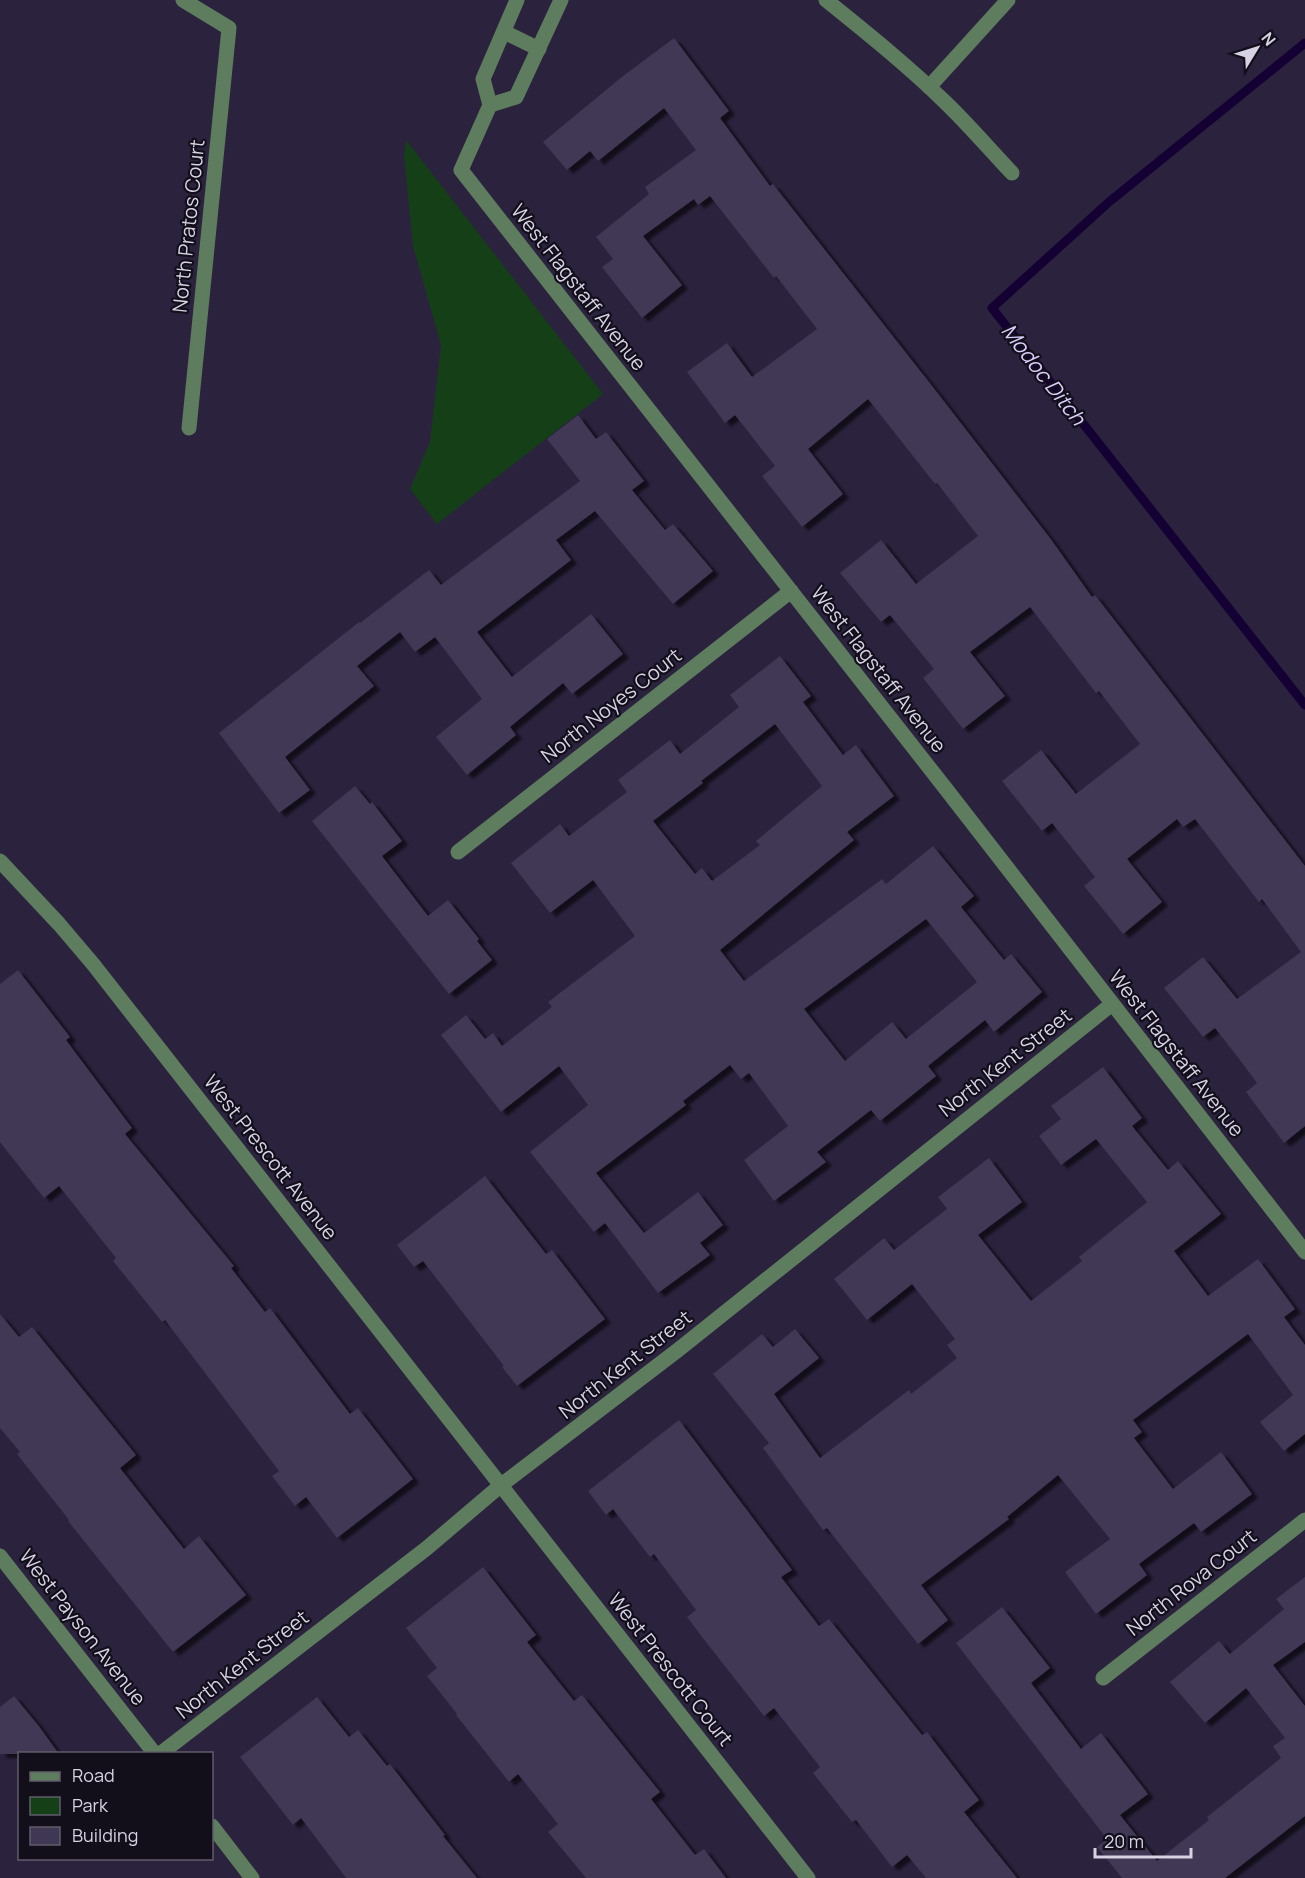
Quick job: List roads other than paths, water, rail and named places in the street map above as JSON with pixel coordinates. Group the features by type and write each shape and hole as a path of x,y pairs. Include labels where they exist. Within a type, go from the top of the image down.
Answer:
{"street":[{"name":"North Pratos Court","path":"183,0 229,28 189,428"},
{"path":"517,0 483,79 490,105 516,97 561,0"},
{"path":"826,0 882,44 930,87 1011,173"},
{"path":"930,87 1008,0"},
{"path":"504,32 539,49"},
{"name":"West Flagstaff Avenue","path":"490,105 461,170 1305,1252"},
{"name":"North Noyes Court","path":"458,852 791,591"},
{"name":"West Prescott Avenue","path":"0,861 93,964 500,1486"},
{"name":"North Kent Street","path":"163,1752 427,1548 500,1486 678,1350 1112,1004"},
{"name":"West Prescott Court","path":"500,1486 808,1878"},
{"name":"North Rova Court","path":"1103,1678 1305,1520"},
{"name":"West Payson Avenue","path":"0,1556 153,1752"},
{"path":"213,1827 252,1878"}],"waterway":[{"name":"Modoc Ditch","path":"1305,43 1109,202 992,308 1305,705"}]}
